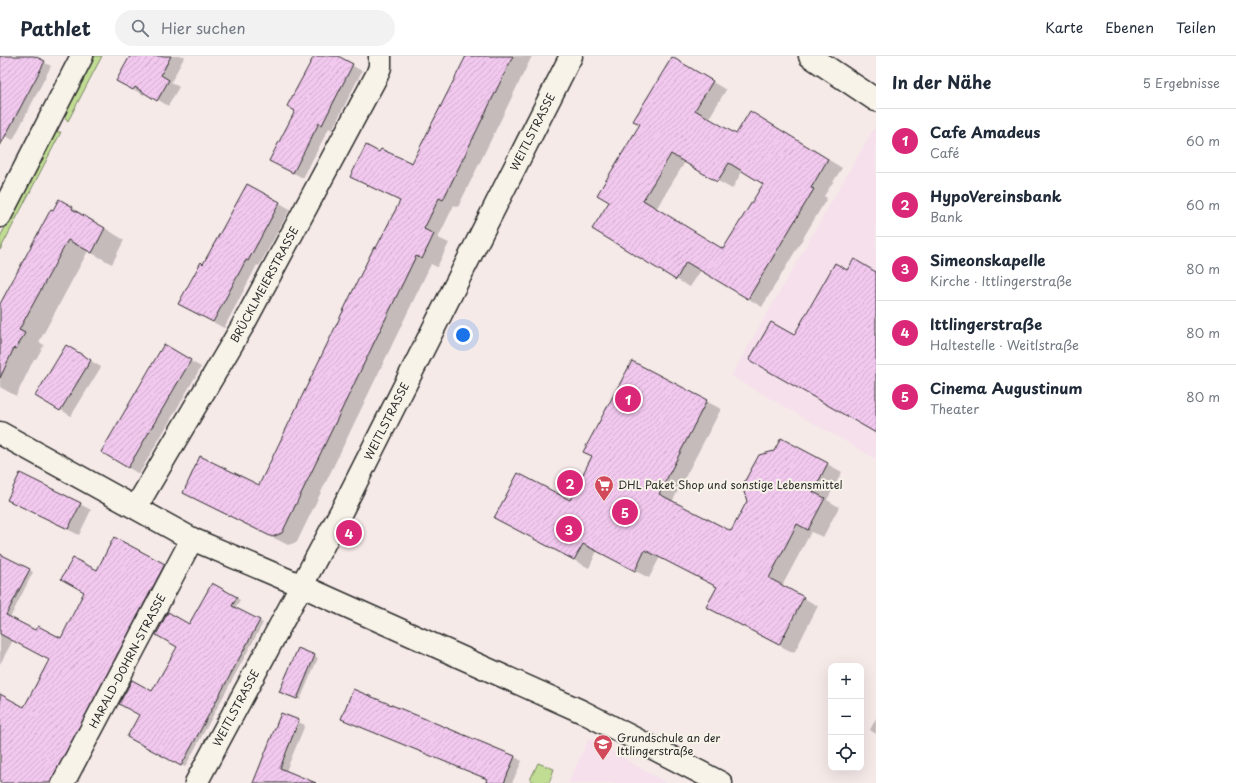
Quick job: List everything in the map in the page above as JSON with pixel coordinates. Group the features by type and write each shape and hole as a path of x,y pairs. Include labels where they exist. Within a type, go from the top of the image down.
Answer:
{"street":[{"path":"0,216 82,56"},
{"name":"BRÜCKLMEIERSTRASSE","path":"136,507 245,320 377,75 380,67 380,56"},
{"name":"WEITLSTRASSE","path":"196,783 302,586 571,56"},
{"path":"810,56 876,100"},
{"path":"0,433 192,539 302,586 583,712 721,783"},
{"name":"HARALD-DOHRN-STRASSE","path":"63,783 192,539"}],"shaded area":[{"path":"874,128 876,129 876,459 731,376"},
{"name":"Grundschule an der Ittlingerstraße","path":"589,738 666,783 568,783"}],"green space":[{"path":"95,56 102,56 68,121 63,115"},
{"path":"54,132 61,132 0,250 0,237"},
{"path":"538,763 554,769 549,783 537,783 530,780"}],"building":[{"path":"0,56 34,56 45,61 0,146"},
{"path":"130,56 171,56 161,75 169,80 157,101 135,87 133,90 116,81"},
{"path":"314,56 338,56 353,64 322,125 319,123 293,173 269,161 295,111 287,106"},
{"path":"466,56 513,56 443,200 439,198 424,229 434,234 422,259 416,256 282,533 272,537 183,493 200,456 259,485 374,247 376,248 400,201 350,177 366,145 379,152 381,149 412,163"},
{"path":"672,57 713,81 695,110 736,134 750,111 828,159 811,188 814,189 748,299 686,262 676,280 592,229 609,202 597,195 640,124 633,121","holes":["671,154 717,182 729,163 763,184 723,249 643,200"]},
{"path":"247,184 280,202 248,261 246,260 213,322 178,304 201,262 203,264"},
{"path":"59,199 73,207 72,209 105,228 92,253 68,240 19,330 25,333 16,349 14,348 0,378 0,304 51,209 53,210"},
{"path":"854,259 876,272 876,433 749,360 771,322 794,335 835,263 847,270"},
{"path":"164,344 191,360 128,468 101,452"},
{"path":"66,345 91,360 60,411 35,396"},
{"path":"632,361 707,400 659,494 731,531 747,501 742,486 759,455 774,451 781,438 828,463 813,492 825,498 808,530 797,524 769,578 804,597 779,645 706,607 717,587 645,550 635,571 583,544 574,560 494,518 518,473 570,500 592,456 583,452"},
{"path":"20,473 81,503 68,529 7,500"},
{"path":"114,537 165,564 50,783 0,783 0,694 24,707 49,660 0,634 0,554 30,569 6,615 35,630 38,626 61,638 84,592 61,579 73,558 97,570"},
{"path":"212,583 237,597 232,606 260,620 181,766 127,737 139,715 119,704 132,680 152,691 177,647 156,635 168,612 189,624"},
{"path":"298,648 315,655 297,699 279,692"},
{"path":"353,689 515,756 504,783 486,783 487,779 341,719"},
{"path":"281,713 299,720 280,768 316,783 253,783"}],"place":[{"name":"Cafe Amadeus","path":"628,399"},
{"name":"HypoVereinsbank","path":"570,483"},
{"name":"DHL Paket Shop und sonstige Lebensmittel","path":"604,502"},
{"name":"Cinema Augustinum","path":"625,512"},
{"name":"Simeonskapelle","path":"569,529"},
{"name":"Ittlingerstraße","path":"349,533"},
{"name":"Grundschule an der Ittlingerstraße","path":"603,761"}]}
